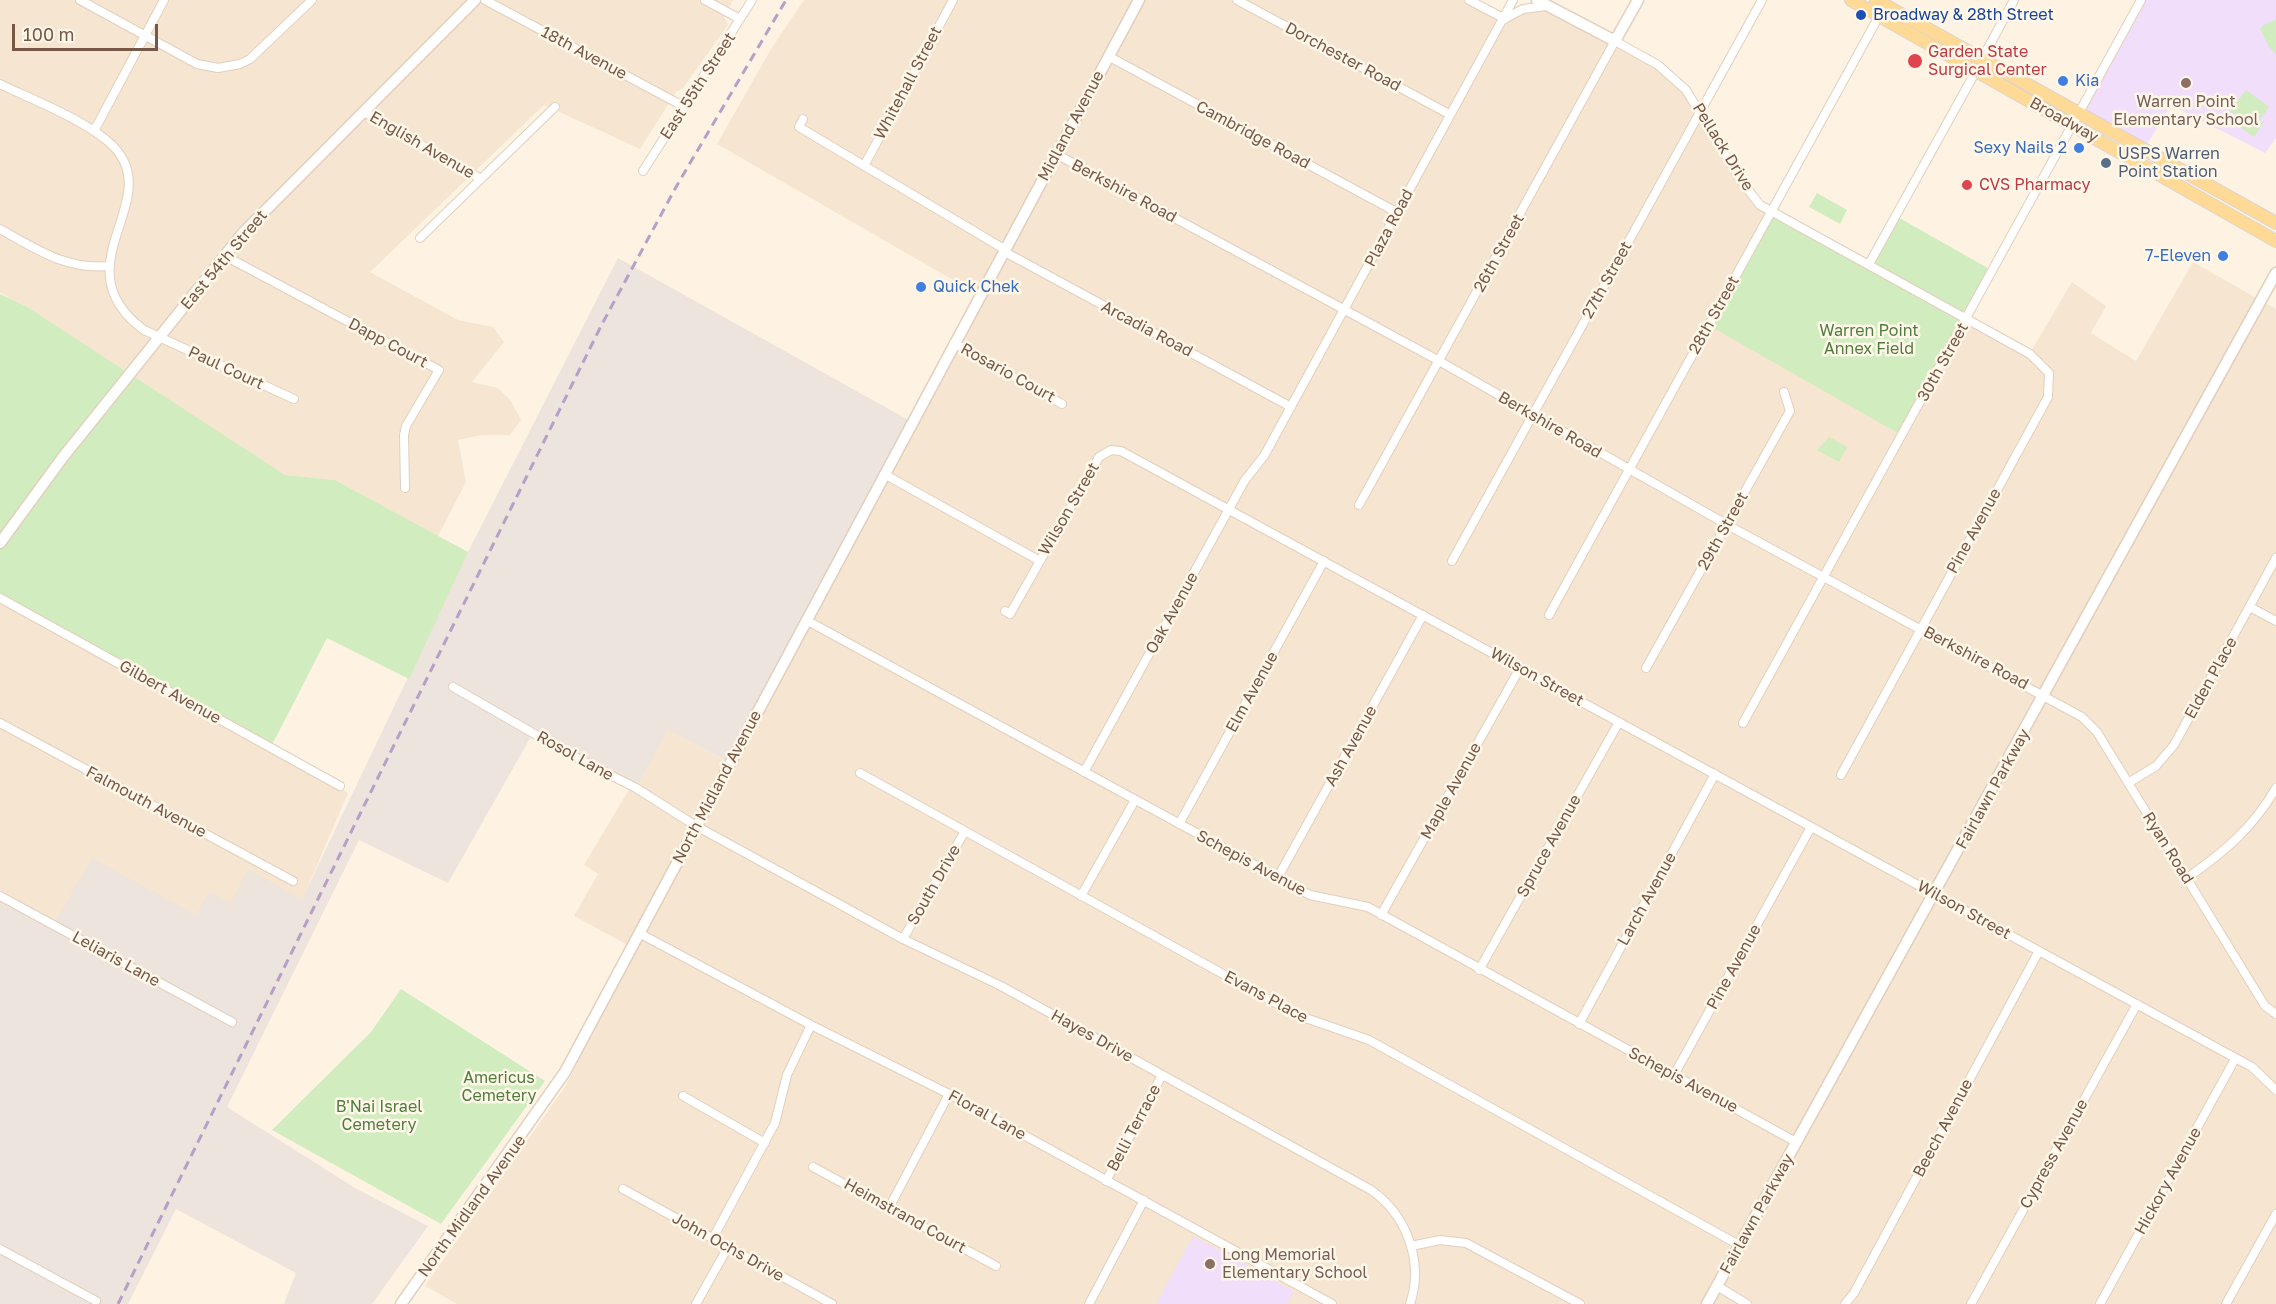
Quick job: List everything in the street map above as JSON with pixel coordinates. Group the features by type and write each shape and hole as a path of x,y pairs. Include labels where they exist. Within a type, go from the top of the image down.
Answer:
{"main road":[{"name":"Broadway","path":"1851,0 1882,5 1979,65 2276,223"},
{"name":"Broadway","path":"2076,118 2276,242"}],"street":[{"path":"80,0 196,64 207,67 229,67 250,59 309,1"},
{"path":"94,131 164,0"},
{"name":"East 54th Street","path":"0,543 63,457 243,233 475,0"},
{"name":"18th Avenue","path":"485,0 683,106"},
{"path":"705,0 740,19"},
{"name":"East 55th Street","path":"643,171 752,0"},
{"name":"Whitehall Street","path":"864,166 953,0"},
{"name":"Midland Avenue","path":"1004,250 1139,0"},
{"name":"Dorchester Road","path":"1237,0 1449,114"},
{"path":"1469,0 1505,19 1523,9 1542,3"},
{"name":"Plaza Road","path":"1264,456 1398,213 1449,114 1505,19 1513,0"},
{"name":"26th Street","path":"1359,505 1638,0"},
{"name":"27th Street","path":"1452,561 1762,0"},
{"path":"1869,264 2014,0"},
{"name":"30th Street","path":"1743,723 1825,578 2141,0"},
{"name":"Pellack Drive","path":"1542,3 1658,65 1686,90 1742,182 1760,205 1966,319"},
{"name":"28th Street","path":"1550,615 1882,5"},
{"name":"Cambridge Road","path":"1108,56 1398,213"},
{"path":"0,84 94,131 119,154 129,177 128,201 110,250 109,266 66,263 0,229"},
{"name":"English Avenue","path":"420,238 555,107"},
{"name":"English Avenue","path":"364,111 481,179"},
{"name":"Arcadia Road","path":"803,119 799,127 1004,250 1291,407"},
{"name":"Berkshire Road","path":"1056,154 1439,362 1727,525 2045,695"},
{"name":"North Midland Avenue","path":"401,1304 548,1099 1004,250"},
{"name":"Dapp Court","path":"225,256 439,370 406,426 405,488"},
{"name":"Paul Court","path":"109,266 112,288 125,313 144,330 294,399"},
{"name":"Fairlawn Parkway","path":"1707,1304 2276,273"},
{"name":"Pine Avenue","path":"1841,775 2048,397 2049,373 2036,358 1966,319"},
{"name":"Rosario Court","path":"954,343 1062,404"},
{"name":"29th Street","path":"1646,668 1790,411 1784,392"},
{"name":"Wilson Street","path":"884,474 1040,561 1099,457 1111,450 1121,451 2137,1004 2265,1076 2276,1090"},
{"name":"Oak Avenue","path":"1084,772 1245,480 1264,456"},
{"name":"Elden Place","path":"2128,783 2156,766 2174,745 2276,558"},
{"path":"1005,610 1010,614 1040,561"},
{"name":"Elm Avenue","path":"1179,824 1324,561"},
{"name":"Gilbert Avenue","path":"0,598 340,786"},
{"path":"2250,607 2276,621"},
{"name":"Ash Avenue","path":"1278,877 1423,615"},
{"name":"Schepis Avenue","path":"806,620 1310,895 1353,902 1381,915 1796,1142"},
{"name":"Maple Avenue","path":"1381,915 1520,668"},
{"name":"Rosol Lane","path":"453,687 571,755 636,788 696,826"},
{"name":"Ryan Road","path":"2045,695 2090,724 2265,1006 2276,1014"},
{"name":"Spruce Avenue","path":"1479,970 1619,722"},
{"name":"Falmouth Avenue","path":"0,723 293,881"},
{"name":"Evans Place","path":"860,773 1297,1015 1369,1040 1738,1245"},
{"name":"Larch Avenue","path":"1579,1024 1715,774"},
{"path":"2187,878 2238,840 2253,824 2276,788"},
{"path":"1081,896 1135,800"},
{"name":"Hayes Drive","path":"696,826 903,939 1001,986 1371,1190 1397,1216 1411,1246 1415,1282 1410,1304"},
{"name":"Pine Avenue","path":"1674,1076 1811,827"},
{"name":"South Drive","path":"903,939 965,831"},
{"name":"Leliaris Lane","path":"0,896 232,1022"},
{"name":"Floral Lane","path":"639,933 811,1025 949,1094 1332,1304"},
{"name":"Beech Avenue","path":"1845,1304 1854,1293 2039,951"},
{"name":"Cypress Avenue","path":"1971,1304 2137,1004"},
{"path":"713,1238 765,1143 780,1108 787,1075 811,1025"},
{"name":"Hickory Avenue","path":"2100,1304 2235,1059"},
{"name":"Belli Terrace","path":"1106,1181 1162,1075"},
{"path":"889,1208 949,1094"},
{"path":"683,1096 765,1143"},
{"name":"Heimstrand Court","path":"813,1167 996,1266"},
{"name":"John Ochs Drive","path":"623,1189 832,1304"},
{"path":"1089,1304 1143,1200"},
{"path":"2226,1304 2276,1214"},
{"path":"1411,1246 1440,1240 1466,1243 1580,1304"},
{"path":"696,1304 728,1247"},
{"path":"0,1249 96,1301"},
{"path":"1717,1286 1747,1304"}],"shaded area":[{"path":"0,0 733,0 724,17 728,25 683,88 676,92 640,149 544,105 370,272 458,320 493,327 504,342 472,382 498,388 511,401 521,420 510,435 482,435 458,440 466,482 438,536 335,480 285,475 0,292"},
{"path":"804,0 1469,0 1505,19 1513,14 1546,6 1658,65 1686,90 1760,205 2030,353 2072,282 2106,306 2091,333 2136,361 2193,262 2276,309 2276,1304 457,1304 425,1286 565,1087 635,949 574,916 598,874 584,865 631,786 636,787 668,728 729,763 979,295 717,144 771,49"},
{"name":"Warren Point Elementary School","path":"2141,0 2276,0 2276,138 2265,153 2171,105 2144,149 2078,113"},
{"path":"618,258 912,422 730,763 668,729 636,788 533,733 448,883 359,840 227,1107 355,1188 428,1226 372,1304 284,1304 296,1273 176,1209 128,1304 0,1304 0,895 54,924 92,858 196,915 210,892 231,903 248,870 302,899 468,552"},
{"path":"0,597 272,745 348,793 302,900 231,903 197,915 54,924 0,895"},
{"name":"Long Memorial Elementary School","path":"1193,1236 1294,1291 1287,1304 1156,1304"}],"green space":[{"path":"2276,20 2276,54 2269,47 2260,29 2263,25"},
{"path":"2246,90 2269,107 2258,122 2264,122 2254,137 2237,125 2244,121 2230,111"},
{"path":"1817,193 1847,210 1840,224 1809,207"},
{"name":"Warren Point Annex Field","path":"1770,210 1869,264 1896,216 1993,271 1903,436 1708,325"},
{"path":"0,294 27,307 285,475 335,480 468,552 409,679 327,638 272,745 0,593"},
{"path":"1829,437 1847,447 1839,462 1817,450"},
{"name":"B'Nai Israel Cemetery","path":"401,989 545,1081 441,1224 272,1130 371,1032"}],"railway":[{"path":"118,1304 601,326 676,187 786,0"}],"place":[{"name":"Broadway & 28th Street","path":"1861,15"},
{"name":"Garden State Surgical Center","path":"1915,61"},
{"name":"Kia","path":"2063,81"},
{"name":"Warren Point Elementary School","path":"2186,83"},
{"name":"Sexy Nails 2","path":"2079,148"},
{"name":"USPS Warren Point Station","path":"2106,163"},
{"name":"CVS Pharmacy","path":"1967,185"},
{"name":"7-Eleven","path":"2223,256"},
{"name":"Quick Chek","path":"921,287"},
{"name":"Long Memorial Elementary School","path":"1210,1264"}],"park label":[{"name":"Americus Cemetery","path":"499,1087"}]}
